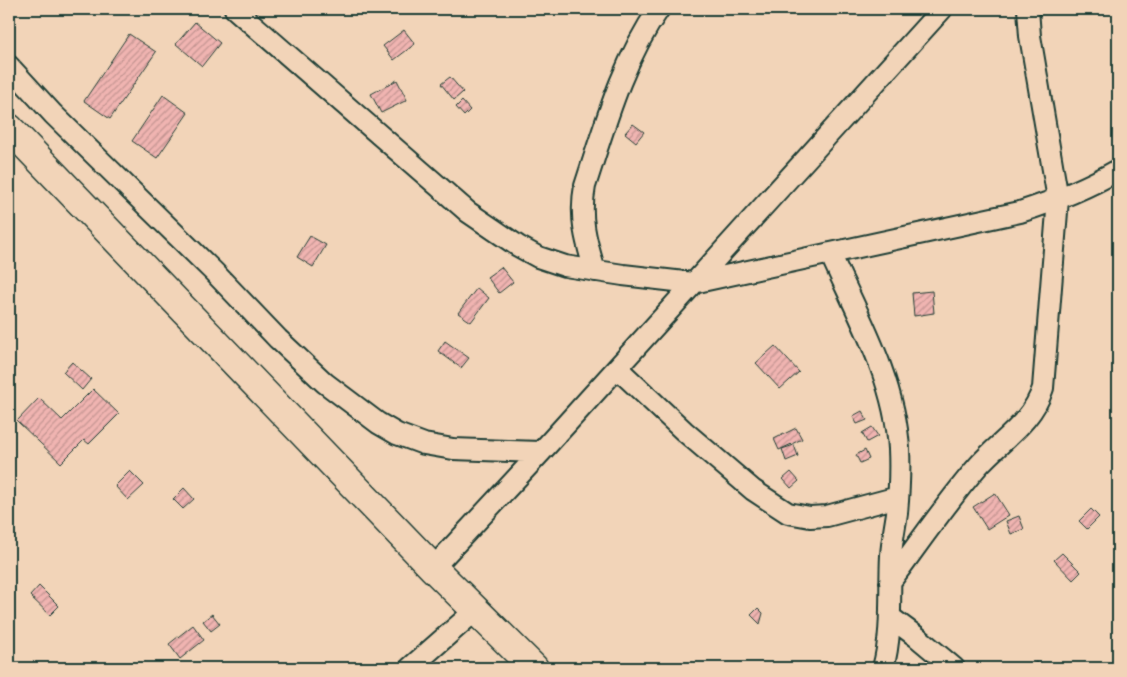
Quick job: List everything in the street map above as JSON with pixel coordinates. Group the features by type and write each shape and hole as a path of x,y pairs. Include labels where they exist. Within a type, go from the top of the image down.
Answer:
{"main road":[{"path":"9,128 433,568 534,668"}],"street":[{"path":"235,9 468,212 518,246 538,257 566,266 693,283 1020,212 1089,186 1118,170"},
{"path":"595,271 582,219 585,186 620,80 647,25 659,9"},
{"path":"433,568 541,452 942,9"},
{"path":"890,582 979,465 1032,412 1043,388 1058,199 1030,36 1028,9"},
{"path":"9,66 52,114 214,272 278,339 325,383 378,423 397,434 424,444 453,449 541,452"},
{"path":"1089,186 1118,187"},
{"path":"830,253 883,369 899,448 898,497 891,552 890,617 887,650 883,668"},
{"path":"617,368 684,431 754,490 788,513 810,517 827,516 898,497"},
{"path":"410,668 476,610"},
{"path":"890,617 954,668"}],"building":[{"path":"195,22 220,43 202,66 176,44"},
{"path":"404,30 415,44 394,60 383,46"},
{"path":"129,34 156,52 110,119 84,101"},
{"path":"450,77 463,92 454,100 441,84"},
{"path":"397,80 407,100 381,113 371,94"},
{"path":"163,95 188,113 157,158 132,141"},
{"path":"462,101 470,110 464,116 456,107"},
{"path":"633,124 644,132 636,142 625,133"},
{"path":"310,236 326,245 313,267 297,257"},
{"path":"501,267 513,282 499,293 487,277"},
{"path":"477,288 489,298 471,322 458,313"},
{"path":"932,291 934,313 914,316 912,293"},
{"path":"445,341 469,358 461,368 438,351"},
{"path":"775,346 799,372 780,389 756,363"},
{"path":"72,362 91,379 82,390 63,372"},
{"path":"93,389 119,414 89,444 84,440 61,463 17,421 39,398 62,420"},
{"path":"862,411 867,420 857,424 853,416"},
{"path":"872,427 878,436 867,442 862,433"},
{"path":"796,428 802,439 779,450 774,439"},
{"path":"794,445 798,456 786,461 782,449"},
{"path":"865,450 869,459 860,463 856,455"},
{"path":"130,471 144,485 128,500 115,486"},
{"path":"791,472 799,481 791,488 783,479"},
{"path":"184,488 194,499 183,509 173,499"},
{"path":"995,493 1009,515 987,529 973,507"},
{"path":"1091,509 1099,517 1087,529 1079,521"},
{"path":"1019,516 1024,529 1011,534 1006,521"},
{"path":"1062,553 1081,572 1073,580 1054,560"},
{"path":"39,586 59,606 50,615 30,596"},
{"path":"758,608 763,613 760,624 751,615"},
{"path":"212,614 220,624 211,631 203,621"},
{"path":"193,625 204,640 180,659 169,644"},
{"path":"1036,662 1041,668 1032,668 1030,666"}]}
